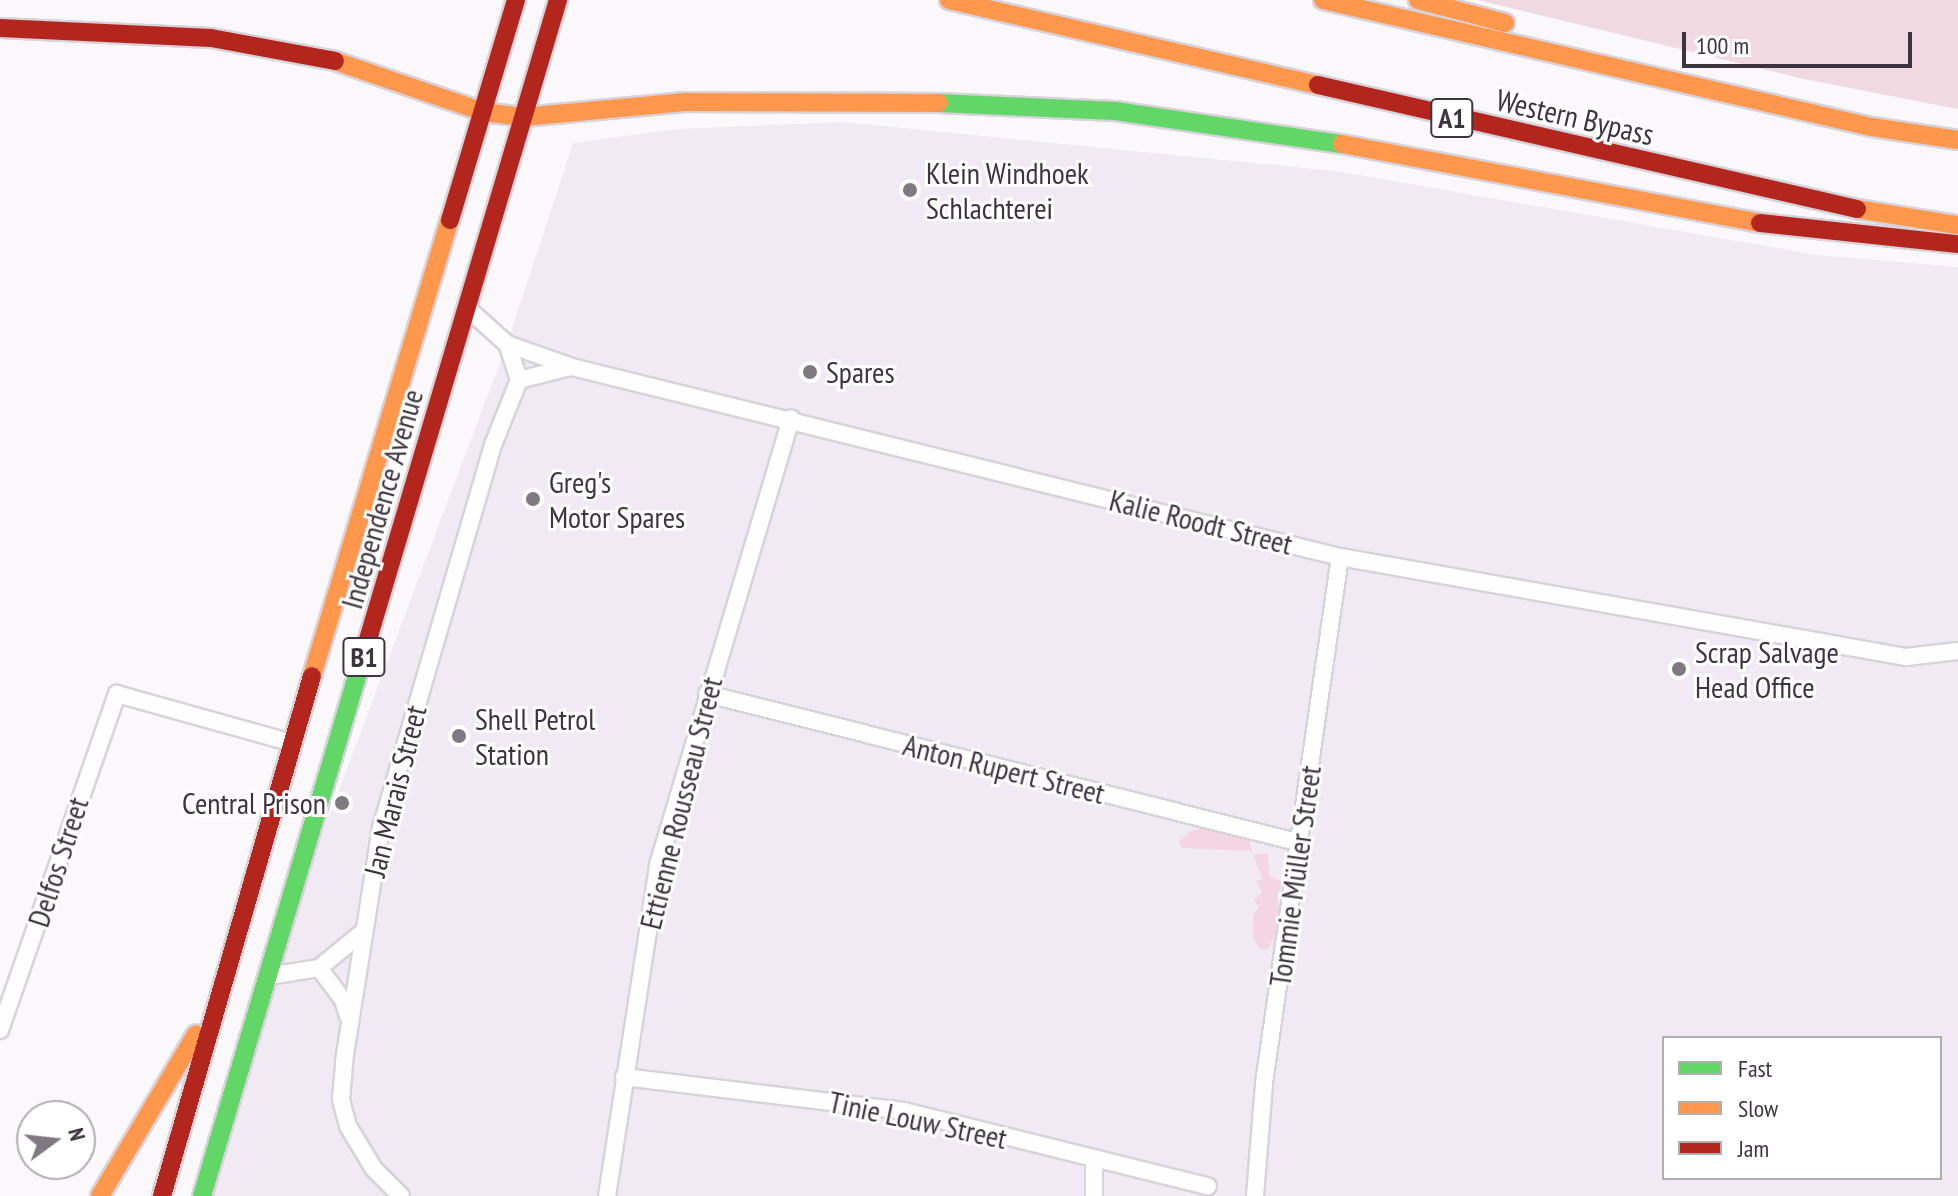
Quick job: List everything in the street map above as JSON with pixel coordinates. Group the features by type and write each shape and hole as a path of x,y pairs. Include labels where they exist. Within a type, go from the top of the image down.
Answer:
{"main road":[{"name":"Independence Avenue","path":"162,1196 292,743 516,0"},
{"name":"Independence Avenue","path":"204,1196 558,0"},
{"name":"Western Bypass","path":"949,0 1095,30 1511,133 1884,215 1958,225"},
{"name":"Western Bypass","path":"1323,0 1872,127 1958,140"},
{"path":"1418,0 1801,96 1872,127"},
{"path":"0,28 211,38 339,62 483,112 523,117 685,102 850,99 1115,111 1394,152 1757,223 1958,244"},
{"name":"B1","path":"100,1196 189,1051 229,959"}],"street":[{"name":"Kalie Roodt Street","path":"468,309 507,344 572,367 791,418 1340,557 1906,657 1958,651"},
{"path":"507,344 519,380 572,367"},
{"name":"Jan Marais Street","path":"401,1196 374,1169 348,1126 341,1099 350,1021 363,932 400,756 493,445 519,380"},
{"name":"Ettienne Rousseau Street","path":"607,1196 658,865 791,418"},
{"name":"Tommie Müller Street","path":"1255,1196 1259,1124 1340,557"},
{"name":"Delfos Street","path":"0,1030 117,694 292,743"},
{"name":"Anton Rupert Street","path":"707,694 1301,843"},
{"path":"269,976 319,968 363,932"},
{"path":"319,968 343,1000 350,1021"},
{"name":"Tinie Louw Street","path":"624,1077 904,1111 1208,1186"},
{"path":"1094,1158 1094,1196"}],"shaded area":[{"path":"1478,0 1958,0 1958,109 1804,79"},
{"path":"843,122 1336,171 1817,255 1958,267 1958,1196 210,1196 269,976 507,344 573,143 676,129"},
{"path":"1211,827 1248,837 1252,851 1182,848 1179,842 1190,831"},
{"path":"1253,854 1268,854 1269,877 1284,882 1277,896 1281,923 1268,949 1260,949 1253,937 1253,915 1259,907 1254,900 1262,893 1257,880 1263,880"}],"traffic: fast":[{"path":"939,103 1115,111 1342,144"},
{"path":"202,1196 361,663"}],"traffic: slow":[{"path":"949,0 1318,85"},
{"path":"1323,0 1872,127 1958,140"},
{"path":"1418,0 1505,23"},
{"path":"335,61 483,112 523,117 685,102 939,103"},
{"path":"1342,144 1760,223"},
{"path":"1857,209 1956,225"},
{"path":"312,676 450,220"},
{"path":"100,1196 196,1034"}],"traffic: jam":[{"path":"450,220 516,0"},
{"path":"361,663 558,0"},
{"path":"0,28 211,38 335,61"},
{"path":"1318,85 1857,209"},
{"path":"1760,223 1958,244"},
{"path":"162,1196 312,676"}],"place":[{"name":"Klein Windhoek Schlachterei","path":"910,190"},
{"name":"Spares","path":"810,372"},
{"name":"Greg's Motor Spares","path":"533,499"},
{"name":"Scrap Salvage Head Office","path":"1679,669"},
{"name":"Shell Petrol Station","path":"459,736"},
{"name":"Central Prison","path":"342,803"}]}
